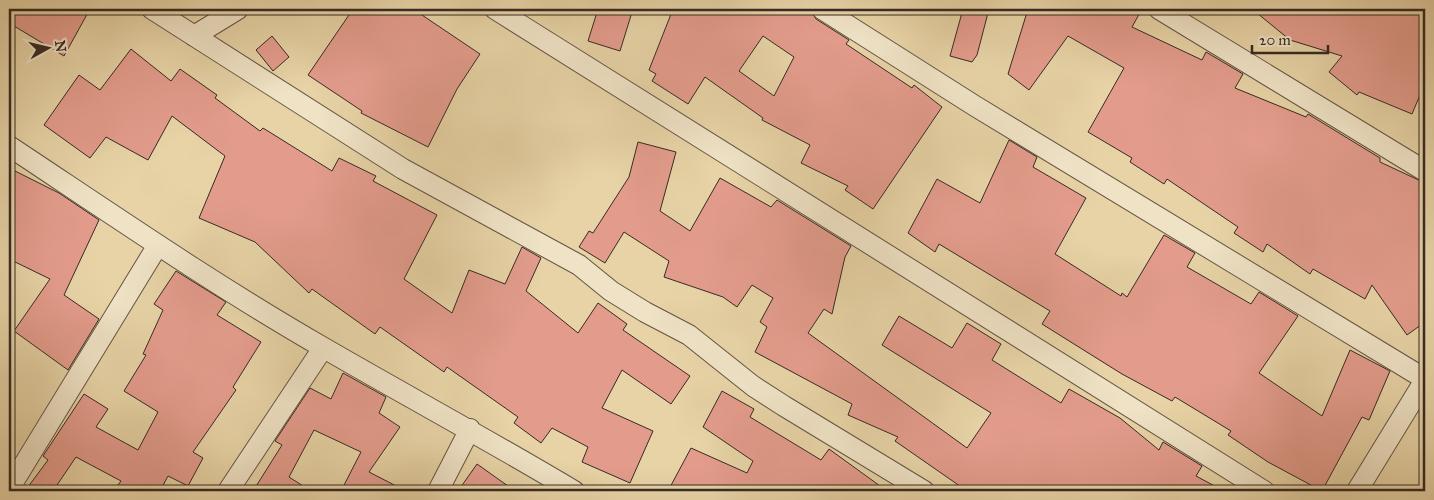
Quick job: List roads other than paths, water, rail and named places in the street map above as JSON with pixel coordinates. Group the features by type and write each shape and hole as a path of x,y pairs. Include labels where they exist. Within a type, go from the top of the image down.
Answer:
{"street":[{"path":"152,9 403,169 579,265 611,291 645,312 689,334 753,386 924,491"},
{"path":"194,36 238,9"},
{"path":"495,9 1264,491"},
{"path":"822,9 975,106 1425,379 1357,491"},
{"path":"1160,9 1425,171"},
{"path":"9,146 158,245 324,348 470,429 574,491"},
{"path":"9,489 158,245"},
{"path":"228,491 324,348"},
{"path":"438,491 470,429"}]}
